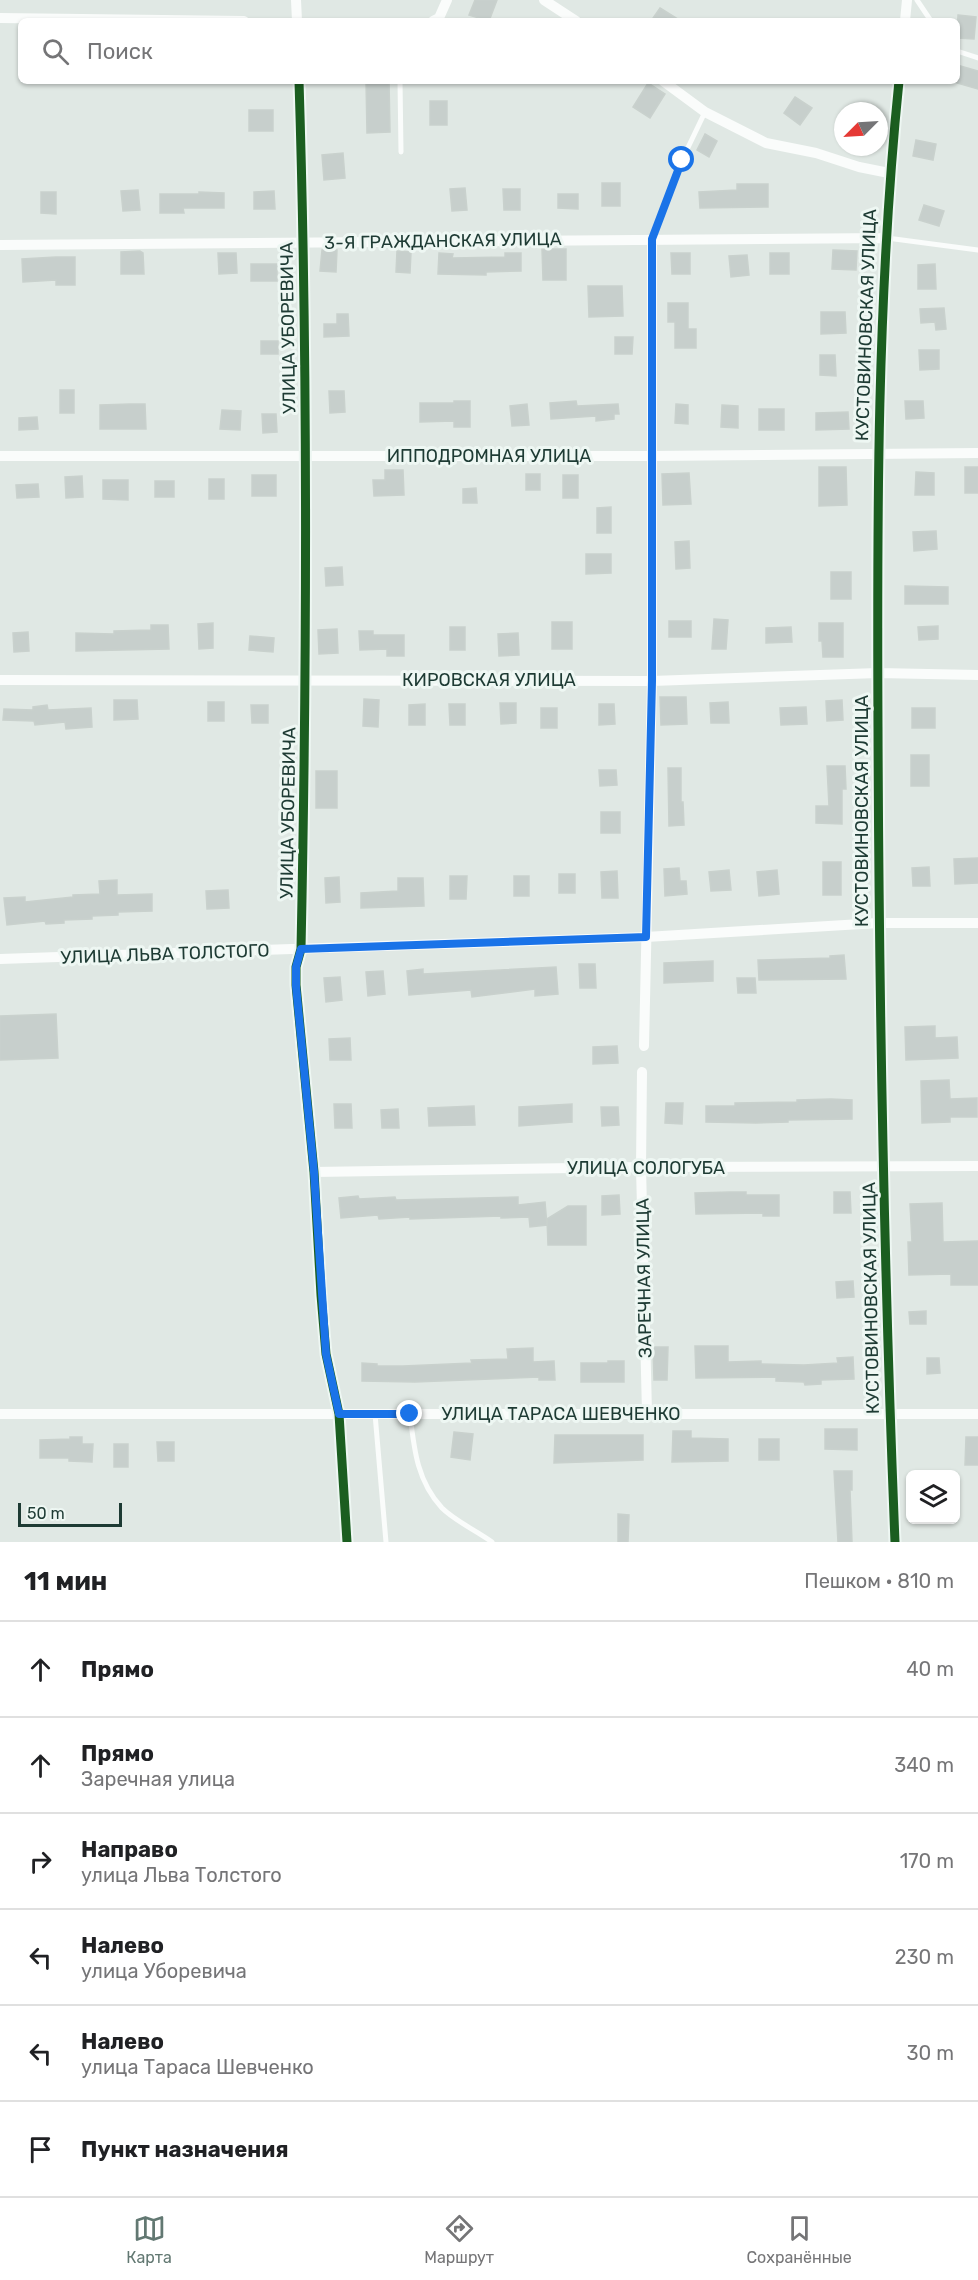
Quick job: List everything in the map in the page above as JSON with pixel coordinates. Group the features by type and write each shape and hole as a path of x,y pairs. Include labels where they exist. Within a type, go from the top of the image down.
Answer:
{"street":[{"path":"296,0 297,18"},
{"path":"439,18 447,0"},
{"path":"544,0 571,18"},
{"path":"904,18 907,0"},
{"path":"0,18 18,18"},
{"name":"УЛИЦА УБОРЕВИЧА","path":"299,84 304,242 307,679 301,949 296,967 296,986 314,1172 326,1354 339,1414 347,1542"},
{"path":"667,84 705,112 772,145 816,153 860,167 889,173"},
{"name":"КУСТОВИНОВСКАЯ УЛИЦА","path":"895,1542 878,923 878,454 889,173 898,84"},
{"name":"3-Я ГРАЖДАНСКАЯ УЛИЦА","path":"0,245 886,238"},
{"path":"644,1046 652,681 652,239"},
{"name":"ИППОДРОМНАЯ УЛИЦА","path":"0,456 651,456 978,453"},
{"name":"КИРОВСКАЯ УЛИЦА","path":"0,680 652,681 878,673 978,675"},
{"name":"УЛИЦА ЛЬВА ТОЛСТОГО","path":"0,959 646,937 878,923 978,923"},
{"name":"ЗАРЕЧНАЯ УЛИЦА","path":"642,1072 641,1167 647,1413"},
{"name":"УЛИЦА СОЛОГУБА","path":"314,1172 641,1167 978,1166"},
{"name":"УЛИЦА ТАРАСА ШЕВЧЕНКО","path":"0,1414 978,1414"}],"lane":[{"path":"917,0 929,18"},
{"path":"960,52 978,58"},
{"path":"400,84 401,152"},
{"path":"652,239 682,160 705,112"},
{"path":"886,238 978,250"},
{"path":"375,1414 386,1542"},
{"path":"410,1414 415,1456 422,1480 443,1509 492,1542"}],"building":[{"path":"475,0 497,0 490,18 469,15"},
{"path":"660,8 676,18 653,18"},
{"path":"958,15 976,17 974,39 960,38 960,18"},
{"path":"960,66 978,71 978,89 960,84"},
{"path":"366,84 389,84 390,132 367,133"},
{"path":"647,84 665,94 650,118 633,107"},
{"path":"795,97 812,108 800,125 784,113"},
{"path":"430,101 447,101 447,125 430,125"},
{"path":"249,110 273,110 273,131 249,131"},
{"path":"705,134 717,141 709,157 697,150"},
{"path":"916,140 936,144 933,160 913,156"},
{"path":"343,153 345,178 324,180 322,155"},
{"path":"602,183 620,183 620,206 602,206"},
{"path":"737,184 768,184 768,207 700,208 699,192 737,190"},
{"path":"465,188 467,210 452,211 450,189"},
{"path":"503,189 520,189 520,210 504,210"},
{"path":"138,190 140,210 123,211 121,191"},
{"path":"274,191 275,209 254,209 254,192"},
{"path":"41,192 56,192 56,214 41,213"},
{"path":"199,192 224,193 224,208 183,208 184,213 160,213 160,194 199,194"},
{"path":"558,194 578,194 578,209 558,208"},
{"path":"924,205 944,211 939,226 919,220"},
{"path":"542,249 566,249 566,280 543,280"},
{"path":"322,250 337,250 336,272 320,271"},
{"path":"833,250 857,251 856,270 832,269"},
{"path":"140,251 143,253 144,274 121,274 121,252"},
{"path":"397,251 411,252 410,273 396,272"},
{"path":"218,253 236,253 237,273 219,274"},
{"path":"439,253 453,254 452,258 505,257 505,253 521,253 521,271 486,272 486,275 438,274"},
{"path":"671,253 690,253 690,274 672,274"},
{"path":"770,253 789,253 789,274 770,274"},
{"path":"747,255 749,275 731,277 729,256"},
{"path":"75,257 75,285 56,285 56,280 23,282 22,259"},
{"path":"251,264 277,264 277,281 251,281"},
{"path":"935,264 936,289 918,289 918,265"},
{"path":"588,286 622,286 623,316 589,317"},
{"path":"668,303 688,303 688,329 696,329 696,348 675,348 675,322 668,322"},
{"path":"944,308 946,329 936,330 935,322 921,323 920,309"},
{"path":"821,312 845,312 846,333 821,334"},
{"path":"337,314 348,314 349,336 324,337 324,324 337,324"},
{"path":"615,337 633,337 632,354 615,354"},
{"path":"261,341 278,341 278,354 261,354"},
{"path":"919,350 939,350 939,369 920,370"},
{"path":"820,355 835,355 836,376 820,375"},
{"path":"60,390 74,390 74,413 60,413"},
{"path":"329,391 344,391 345,412 330,413"},
{"path":"454,401 470,401 470,427 454,427 454,421 420,422 420,403 454,403"},
{"path":"576,401 577,406 618,404 619,414 614,414 614,419 596,421 596,416 551,419 550,403"},
{"path":"905,401 923,401 924,418 906,419"},
{"path":"145,404 146,429 100,429 100,405"},
{"path":"527,404 529,425 512,426 510,406"},
{"path":"676,404 688,405 688,424 675,423"},
{"path":"722,405 738,406 738,428 721,427"},
{"path":"759,409 784,409 784,430 759,430"},
{"path":"222,410 241,411 240,430 220,429"},
{"path":"848,412 849,429 816,430 816,413"},
{"path":"262,414 276,414 277,432 263,433"},
{"path":"37,417 38,429 19,430 19,418"},
{"path":"819,467 846,467 847,505 819,506"},
{"path":"965,467 978,467 978,493 965,493"},
{"path":"385,470 403,470 404,495 374,496 373,480 385,480"},
{"path":"916,472 934,473 934,495 915,495"},
{"path":"689,473 691,504 663,505 662,474"},
{"path":"526,474 540,474 540,490 526,490"},
{"path":"252,475 276,475 276,496 252,496"},
{"path":"563,475 578,475 578,498 563,498"},
{"path":"82,476 83,497 66,498 65,477"},
{"path":"209,479 224,479 224,499 209,499"},
{"path":"103,480 128,480 128,500 103,499"},
{"path":"155,481 174,481 174,497 155,497"},
{"path":"38,484 39,497 17,498 16,485"},
{"path":"476,488 477,503 463,503 463,489"},
{"path":"611,507 611,533 597,533 597,508"},
{"path":"936,531 937,549 914,551 913,532"},
{"path":"689,541 690,568 676,569 675,542"},
{"path":"586,554 611,554 611,573 586,574"},
{"path":"342,567 343,585 326,586 325,568"},
{"path":"831,572 851,572 851,599 831,599"},
{"path":"905,586 948,587 948,604 905,604"},
{"path":"714,619 728,620 726,649 712,649"},
{"path":"669,621 691,621 691,637 669,637"},
{"path":"552,622 572,622 572,649 552,649"},
{"path":"213,623 213,648 199,649 198,624"},
{"path":"819,623 843,623 843,657 823,657 822,641 819,641"},
{"path":"151,625 168,625 169,649 76,651 76,633 114,634 114,631 151,630"},
{"path":"938,626 938,639 919,640 918,627"},
{"path":"450,627 465,627 465,650 450,650"},
{"path":"791,627 792,642 766,643 766,628"},
{"path":"337,629 338,653 319,654 318,630"},
{"path":"359,631 373,631 373,635 404,635 404,656 387,656 387,649 360,650"},
{"path":"28,632 29,651 14,652 13,633"},
{"path":"518,633 519,655 499,656 498,634"},
{"path":"250,636 274,638 273,652 249,650"},
{"path":"660,697 686,697 687,724 661,725"},
{"path":"364,699 379,700 378,727 363,726"},
{"path":"114,700 137,700 138,719 114,720"},
{"path":"842,700 843,720 827,721 826,701"},
{"path":"208,702 224,702 224,721 208,721"},
{"path":"728,702 729,723 711,723 710,703"},
{"path":"500,703 516,703 516,723 501,724"},
{"path":"425,704 425,725 409,725 409,705"},
{"path":"449,704 465,704 465,725 450,725"},
{"path":"599,704 614,704 615,724 599,725"},
{"path":"47,705 48,710 91,708 92,727 66,729 65,722 35,725 34,721 3,720 4,709 33,710 33,707"},
{"path":"251,705 268,705 268,723 252,723"},
{"path":"806,707 807,724 781,725 780,708"},
{"path":"541,708 557,708 557,728 541,728"},
{"path":"912,708 935,708 935,728 912,728"},
{"path":"911,755 929,755 929,786 911,786"},
{"path":"827,766 845,766 846,789 842,789 842,824 816,823 816,806 829,806"},
{"path":"668,768 681,768 684,825 669,826"},
{"path":"599,770 616,770 617,785 600,786"},
{"path":"316,771 337,771 337,808 316,808"},
{"path":"601,812 620,812 620,833 601,833"},
{"path":"978,858 978,883 955,884 954,859"},
{"path":"823,862 841,862 841,895 823,895"},
{"path":"929,867 930,886 913,886 912,868"},
{"path":"679,868 680,881 686,881 687,894 665,896 664,869"},
{"path":"729,870 731,890 711,891 709,872"},
{"path":"777,870 779,894 759,896 757,872"},
{"path":"617,871 618,898 602,898 601,872"},
{"path":"559,874 575,874 575,893 559,893"},
{"path":"450,876 467,876 466,899 450,899"},
{"path":"514,876 529,876 529,896 514,896"},
{"path":"339,877 340,902 326,903 325,878"},
{"path":"398,878 423,878 424,906 361,908 361,893 398,891"},
{"path":"117,880 117,895 152,894 152,911 118,912 118,915 92,916 92,919 64,920 64,923 46,924 45,921 7,925 4,898 25,897 25,902 73,897 73,895 100,894 99,881"},
{"path":"228,890 229,908 207,909 206,891"},
{"path":"844,955 846,979 759,980 758,960 830,958 830,956"},
{"path":"713,961 713,981 664,983 664,963"},
{"path":"579,964 595,964 596,988 580,988"},
{"path":"556,967 558,994 535,996 535,989 472,997 471,990 409,995 407,971 423,969 423,974"},
{"path":"383,971 385,994 368,996 366,972"},
{"path":"340,977 342,1000 326,1002 324,978"},
{"path":"737,978 755,978 756,993 738,993"},
{"path":"56,1014 58,1058 0,1060 0,1016"},
{"path":"935,1026 935,1038 957,1037 958,1058 906,1060 905,1027"},
{"path":"350,1038 351,1060 330,1060 329,1039"},
{"path":"617,1046 618,1063 593,1064 593,1047"},
{"path":"949,1080 950,1099 977,1098 977,1117 950,1117 950,1122 922,1123 921,1081"},
{"path":"831,1099 852,1100 852,1119 756,1123 706,1122 706,1106"},
{"path":"666,1103 683,1103 682,1124 665,1123"},
{"path":"334,1104 351,1104 352,1128 335,1128"},
{"path":"572,1104 572,1122 519,1126 519,1107"},
{"path":"474,1106 475,1125 429,1126 428,1108"},
{"path":"601,1107 618,1107 619,1125 602,1126"},
{"path":"398,1109 399,1128 382,1128 381,1110"},
{"path":"746,1192 746,1195 779,1195 779,1216 763,1216 763,1213 696,1214 695,1193"},
{"path":"834,1192 850,1192 851,1213 834,1213"},
{"path":"619,1195 620,1214 602,1215 602,1196"},
{"path":"358,1196 359,1199 395,1197 396,1200 518,1197 518,1205 545,1202 547,1225 530,1227 529,1217 501,1218 501,1216 379,1219 378,1215 341,1218 339,1198"},
{"path":"942,1203 943,1242 978,1241 978,1285 951,1285 951,1274 909,1275 908,1242 912,1242 910,1204"},
{"path":"568,1206 586,1206 586,1245 548,1245 547,1219"},
{"path":"853,1281 854,1297 837,1298 836,1282"},
{"path":"926,1311 926,1324 910,1324 909,1312"},
{"path":"695,1346 728,1346 728,1362 761,1361 761,1364 804,1365 838,1363 837,1358 853,1357 854,1379 821,1380 821,1384 805,1385 804,1382 776,1381 776,1377 696,1378"},
{"path":"653,1347 668,1347 667,1380 654,1380"},
{"path":"533,1348 533,1362 554,1361 555,1380 539,1380 539,1377 415,1382 362,1381 362,1363 377,1364 377,1366 403,1366 472,1363 471,1360 508,1359 507,1349"},
{"path":"927,1358 939,1358 940,1373 927,1374"},
{"path":"608,1361 624,1361 624,1382 581,1382 581,1363 608,1363"},
{"path":"825,1429 857,1429 857,1450 825,1449"},
{"path":"673,1431 691,1431 691,1438 728,1439 728,1461 672,1462"},
{"path":"454,1432 473,1434 470,1460 451,1457"},
{"path":"555,1435 643,1435 643,1460 554,1463"},
{"path":"70,1437 82,1437 82,1444 93,1444 92,1462 69,1461 69,1458 40,1458 40,1440 70,1439"},
{"path":"966,1437 978,1437 978,1465 965,1465"},
{"path":"759,1439 779,1439 779,1460 759,1460"},
{"path":"157,1442 174,1442 174,1461 158,1461"},
{"path":"114,1444 128,1444 128,1467 114,1467"},
{"path":"834,1471 852,1471 852,1490 850,1490 852,1542 838,1542"},
{"path":"618,1514 629,1515 628,1542 618,1542"}],"cycle path":[{"path":"299,84 304,298 305,623 301,949 296,967 296,985 314,1172 326,1354 339,1414 347,1542"},
{"path":"895,1542 881,1033 878,565 882,323 899,84"}],"route":[{"path":"410,1414 339,1414 330,1381 321,1295 314,1172 296,967 301,949 646,937 652,681 652,239 682,160"}]}
